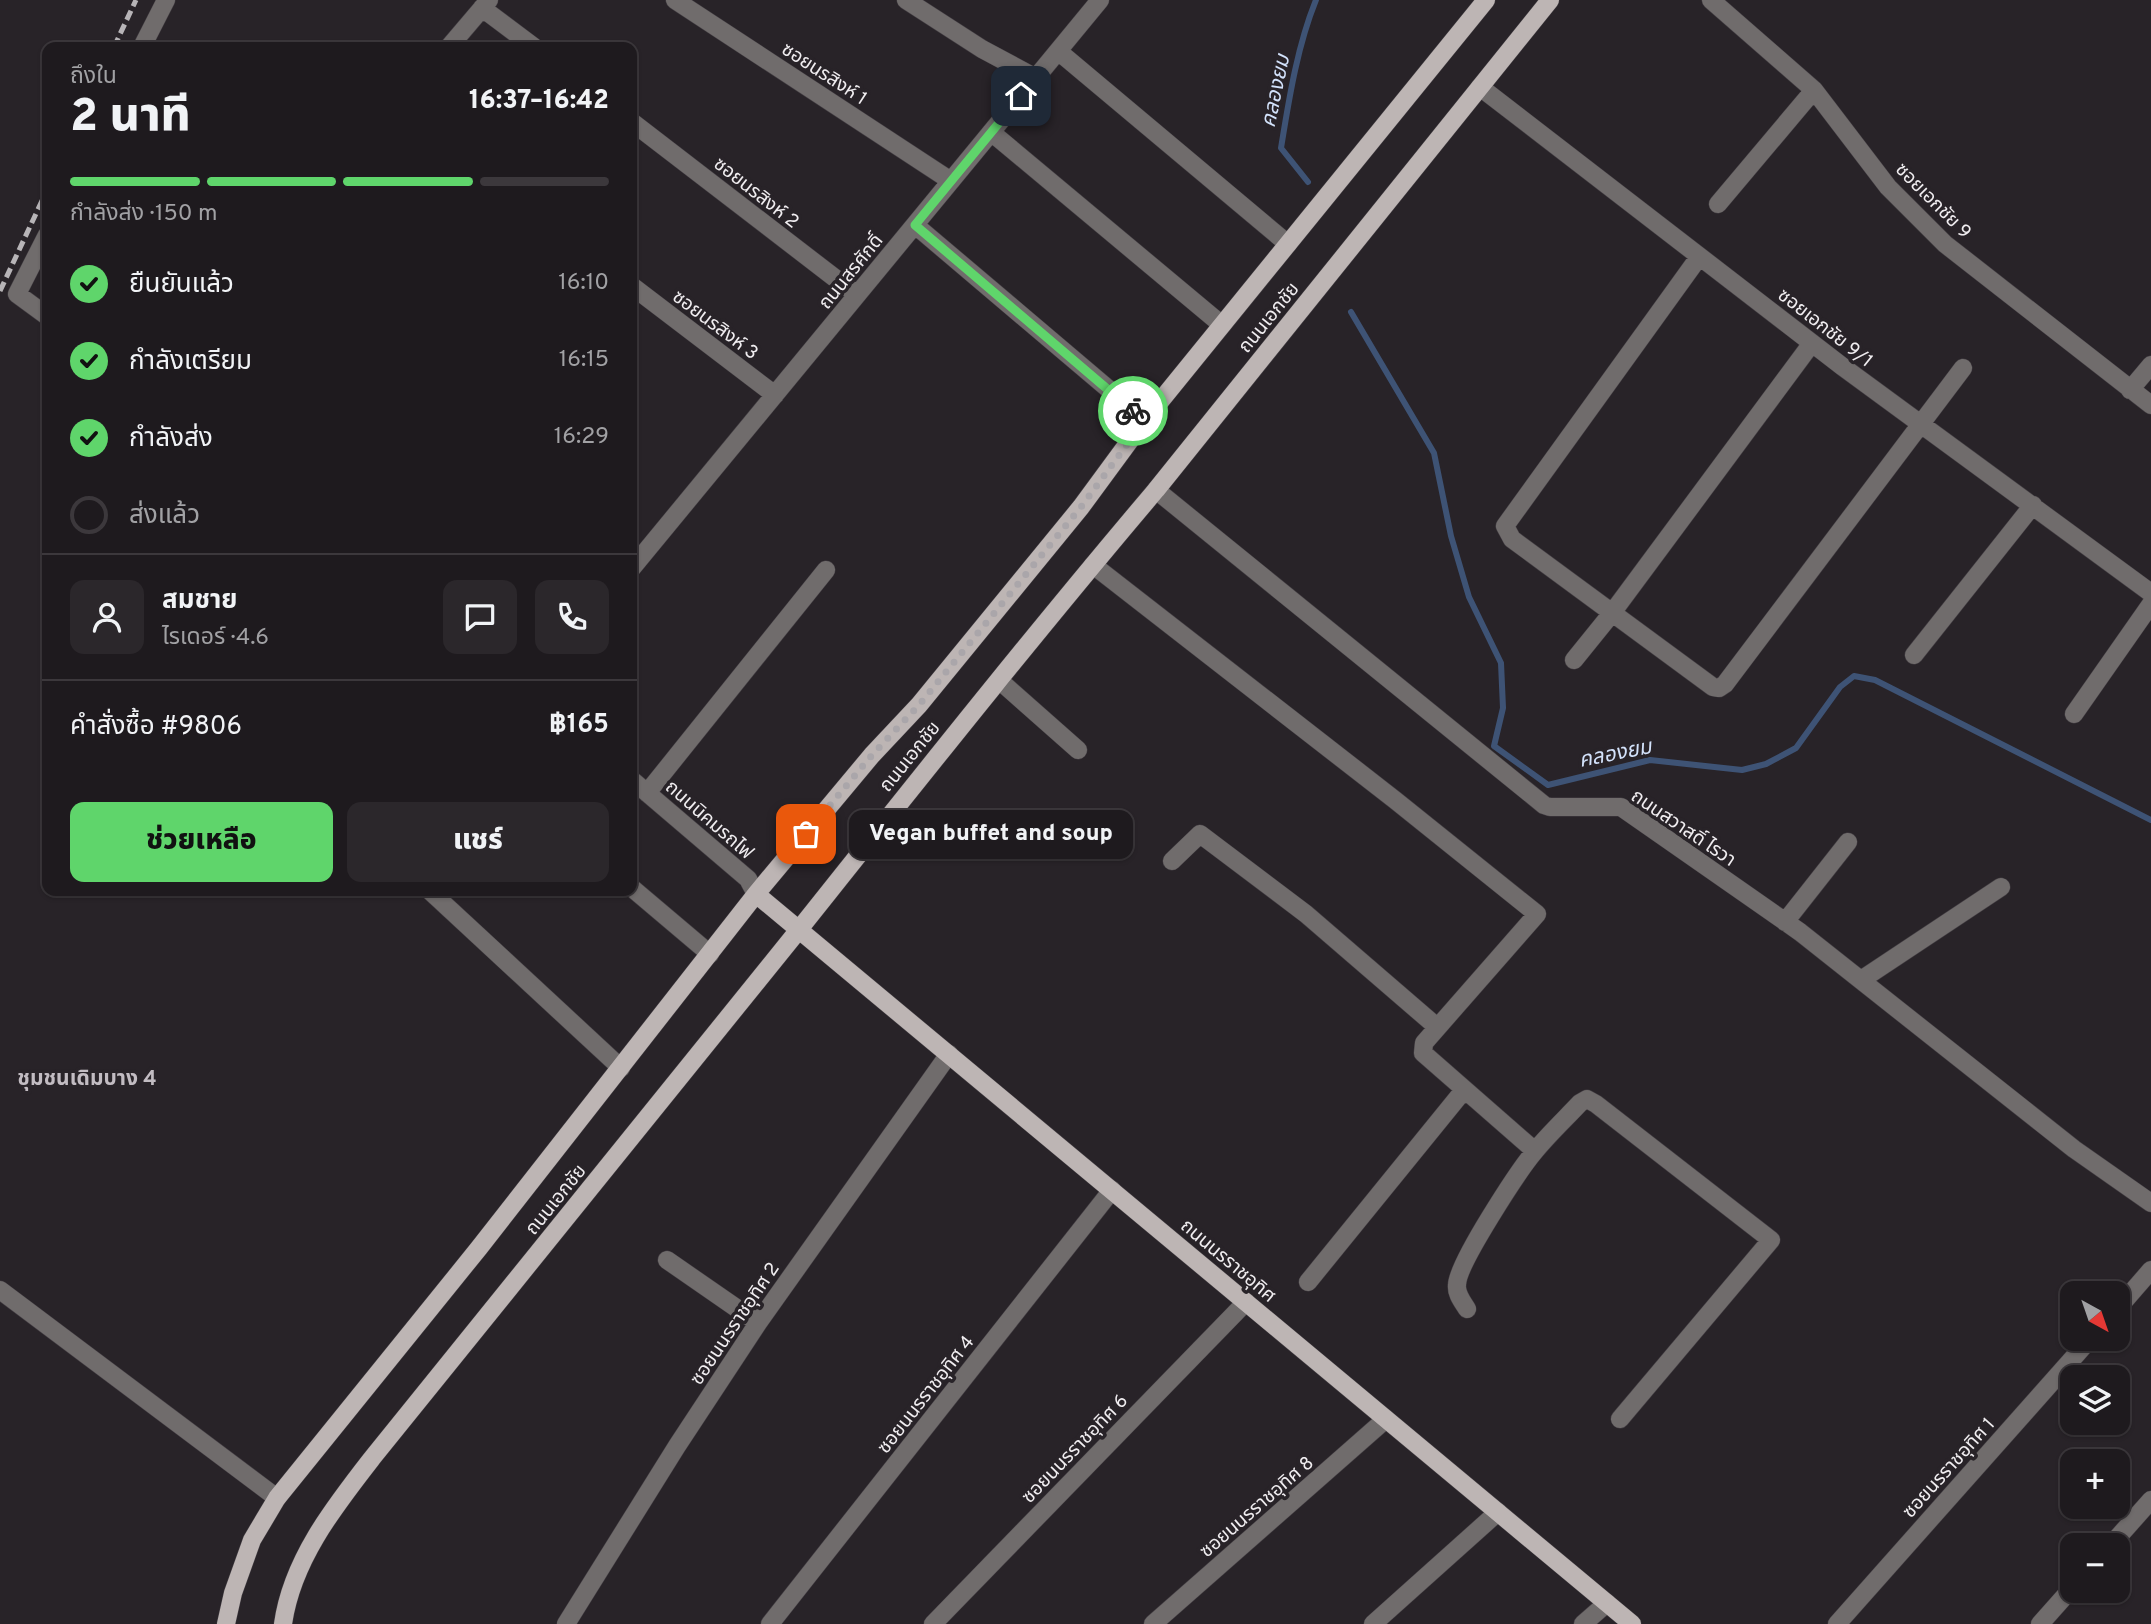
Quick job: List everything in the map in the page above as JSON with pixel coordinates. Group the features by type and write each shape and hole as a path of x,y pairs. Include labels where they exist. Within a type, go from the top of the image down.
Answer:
{"main road":[{"name":"ถนนเอกชัย","path":"226,1624 233,1593 252,1540 277,1498 621,1068 756,894 872,755 919,705 1081,507 1145,420 1486,0"},
{"name":"ถนนเอกชัย","path":"283,1624 302,1562 333,1508 952,735 1000,681 1156,490 1550,0"},
{"name":"ถนนนรราชอุทิศ","path":"756,894 1632,1624"}],"street":[{"path":"145,42 166,0"},
{"name":"ซอยนรสิงห์ 1","path":"675,0 951,181"},
{"path":"906,0 982,49 1036,78"},
{"name":"ถนนสรศักดิ์","path":"637,562 1100,0"},
{"name":"ซอยเอกชัย 9","path":"1710,0 1814,90 1888,187 1945,244 2151,405"},
{"path":"453,42 486,4 528,42"},
{"path":"1058,51 1288,244"},
{"name":"ซอยเอกชัย 9/1","path":"1480,87 1922,426 2151,593"},
{"path":"1718,204 1814,90"},
{"name":"ซอยนรสิงห์ 2","path":"637,126 857,295"},
{"path":"991,132 1222,325"},
{"path":"915,225 1145,420"},
{"path":"42,243 9,295 42,313"},
{"path":"1699,257 1505,526 1512,539 1713,687 1719,688 1725,684 1964,368"},
{"name":"ซอยนรสิงห์ 3","path":"637,290 775,394"},
{"path":"1574,660 1612,613 1812,343"},
{"path":"2130,390 2151,365"},
{"name":"ถนนสวาสดิ์ ไรวา","path":"1156,490 1544,805 1620,807 1785,922 2074,1149 2151,1203"},
{"path":"1914,655 2033,505"},
{"path":"1093,565 1537,914 1424,1042 1423,1053 1535,1151"},
{"path":"647,793 827,570"},
{"path":"2074,714 2151,604"},
{"path":"1000,681 1078,750"},
{"name":"ถนนนิคมรถไฟ","path":"637,784 748,879 756,894"},
{"path":"1172,862 1200,834 1306,914 1437,1027"},
{"path":"1785,922 1848,842"},
{"path":"1861,980 2001,887"},
{"path":"637,892 710,954"},
{"path":"434,896 621,1068"},
{"name":"ซอยนนรราชอุทิศ 2","path":"566,1624 677,1446 758,1323 948,1054"},
{"path":"1308,1282 1464,1090"},
{"path":"1467,1309 1458,1294 1456,1284 1460,1270 1481,1233 1535,1151 1580,1103 1587,1099 1771,1240 1620,1419"},
{"name":"ซอยนนรราชอุทิศ 4","path":"770,1624 1112,1190"},
{"path":"667,1260 758,1323"},
{"path":"2130,1294 2151,1270"},
{"path":"0,1290 277,1498"},
{"name":"ซอยนนรราชอุทิศ 6","path":"933,1624 1246,1302"},
{"name":"ซอยนรราชอุทิศ 1","path":"1837,1624 2079,1351"},
{"name":"ซอยนนรราชอุทิศ 8","path":"1153,1624 1386,1419"},
{"path":"2121,1533 2151,1500"},
{"path":"1373,1624 1498,1512"},
{"path":"2040,1624 2060,1602"},
{"path":"1583,1624 1607,1603"}],"waterway":[{"name":"คลองยม","path":"1308,182 1281,148 1299,55 1316,0"},
{"name":"คลองยม","path":"1351,312 1434,453 1451,536 1469,597 1501,663 1503,708 1494,746 1548,785 1650,760 1742,770 1766,764 1796,748 1840,687 1854,676 1875,680 2151,820"}],"railway":[{"path":"116,42 136,0"},
{"path":"0,291 42,201"}],"way so far":[{"path":"806,834 872,755 919,705 1081,507 1145,420 1133,411"}],"place":[{"name":"Vegan buffet and soup","path":"806,834"}],"district":[{"name":"ชุมชนเดิมบาง 4","path":"87,1078"}],"route":[{"path":"1021,96 915,225 1133,411"}]}
